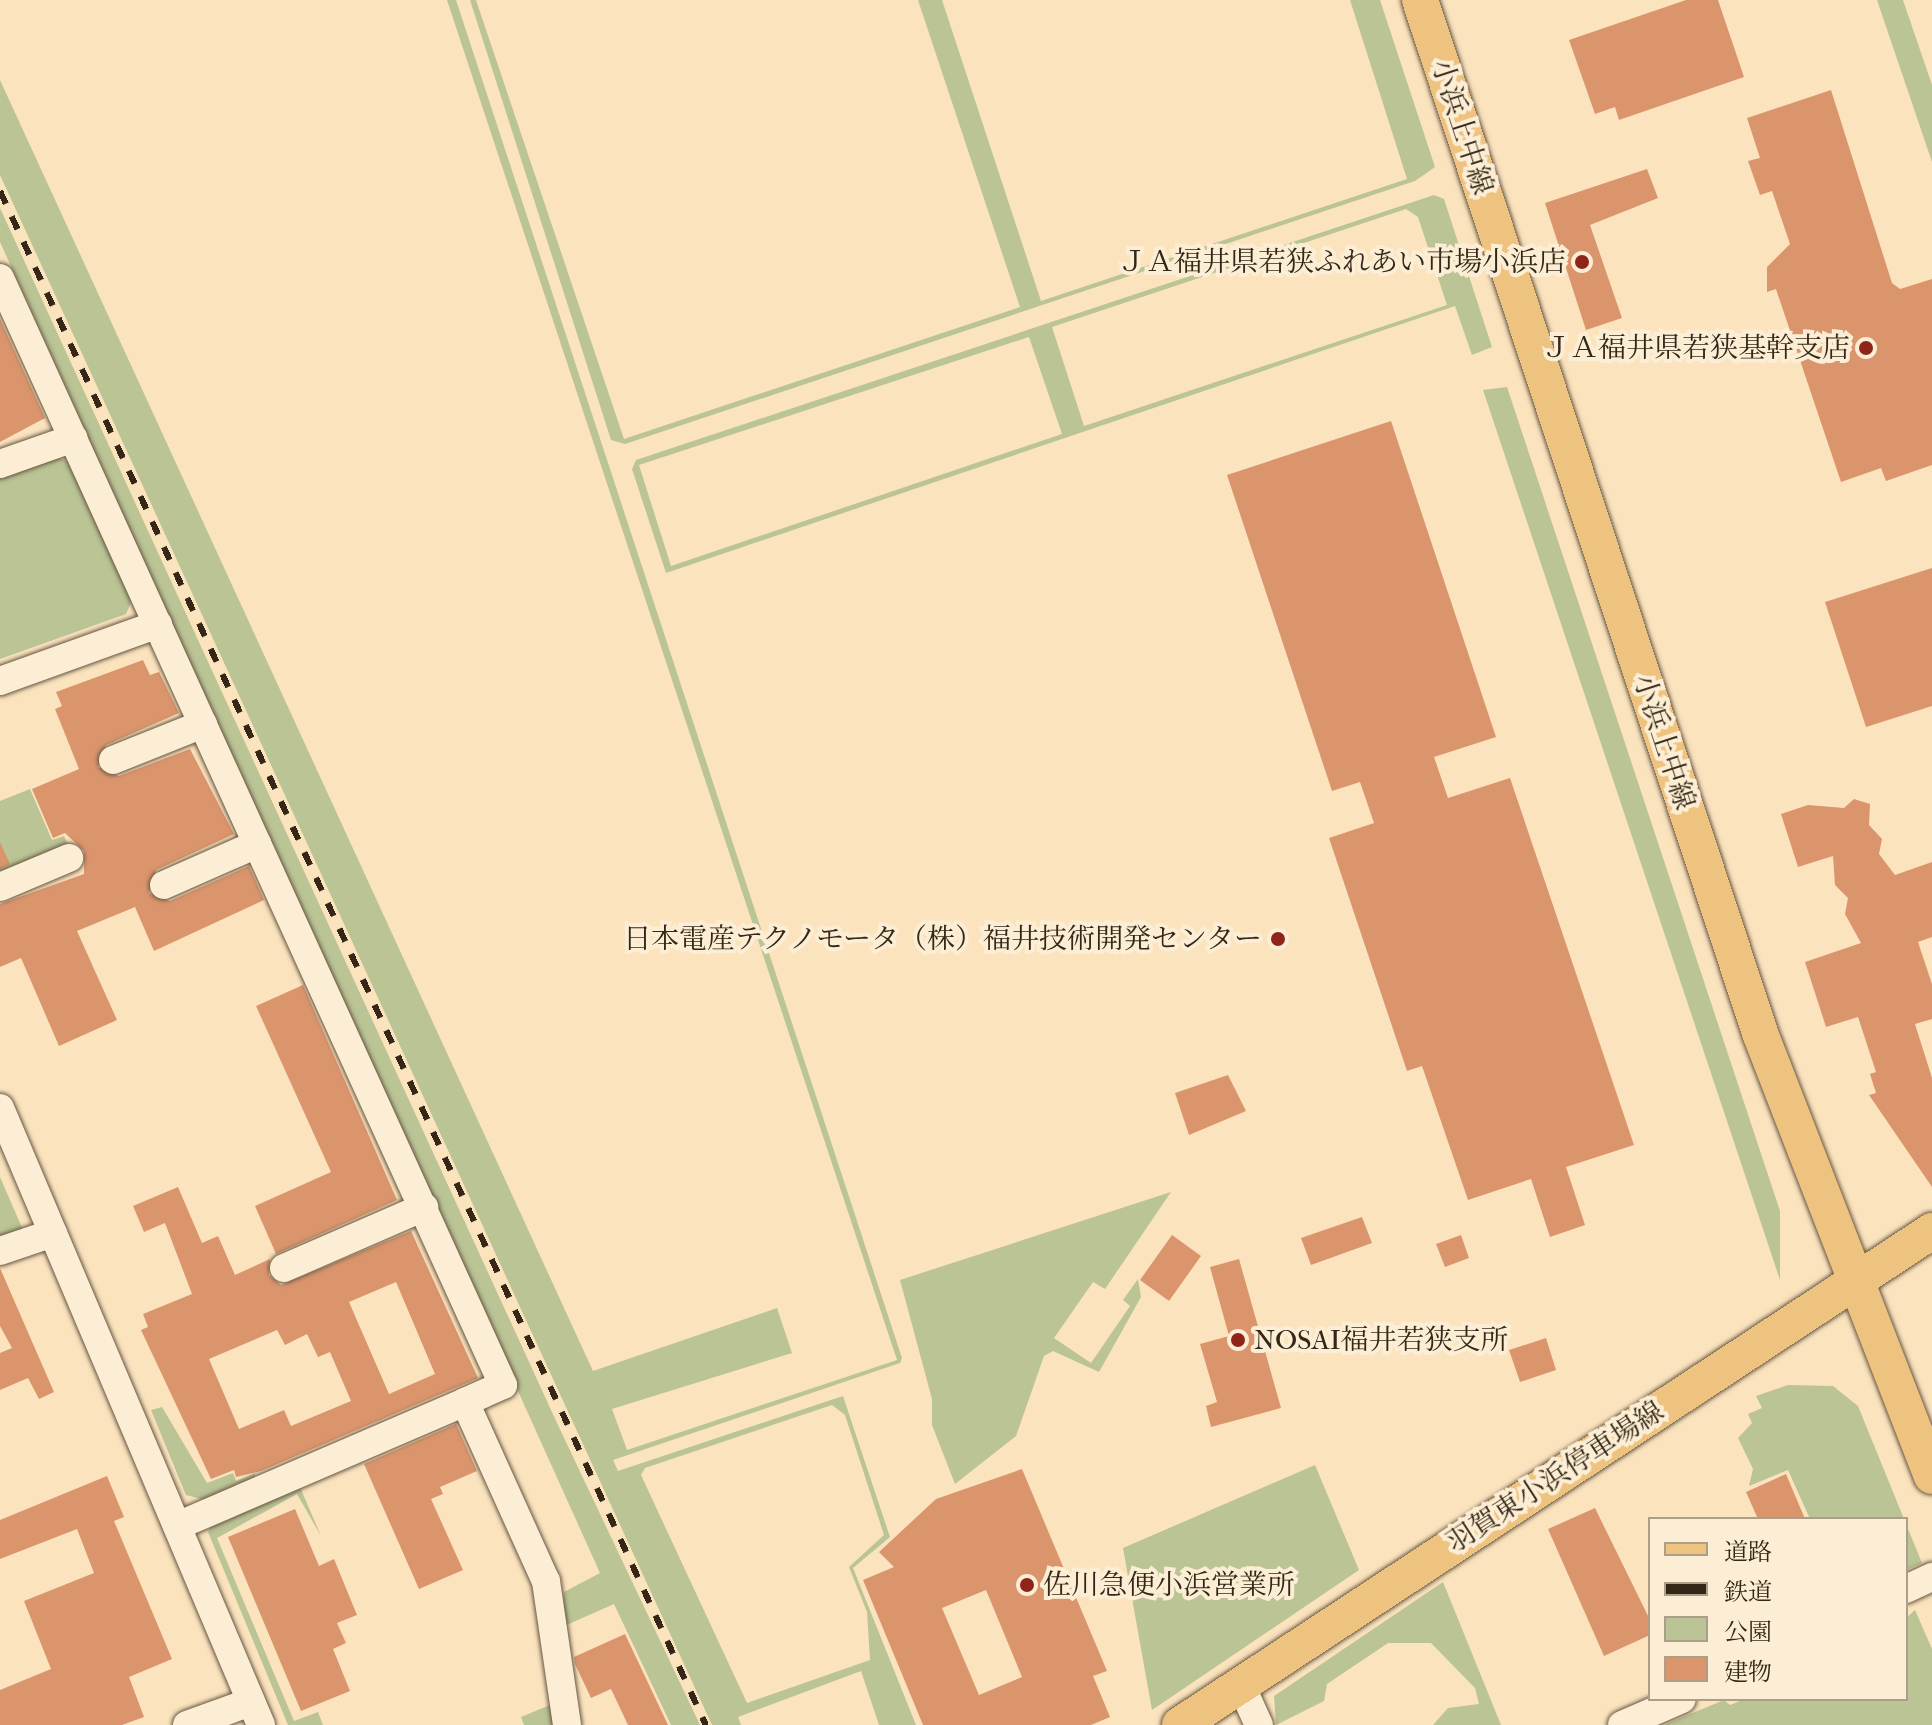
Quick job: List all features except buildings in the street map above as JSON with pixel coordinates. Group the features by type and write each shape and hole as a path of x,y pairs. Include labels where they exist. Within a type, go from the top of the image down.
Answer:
{"main road":[{"name":"小浜上中線","path":"1420,0 1760,1033 1851,1282 1932,1476"},
{"name":"羽賀東小浜停車場線","path":"1180,1725 1932,1231"}],"street":[{"path":"0,278 503,1385 177,1526"},
{"path":"0,464 74,438"},
{"path":"0,681 158,624"},
{"path":"113,760 203,724"},
{"path":"164,885 257,844"},
{"path":"0,887 69,858"},
{"path":"0,1108 256,1713 187,1725"},
{"path":"284,1268 424,1207"},
{"path":"0,1251 53,1233"},
{"path":"465,1402 546,1581 551,1649 567,1725"},
{"path":"1908,1588 1932,1577"},
{"path":"1240,1683 1259,1725"},
{"path":"1622,1725 1677,1701"}],"green space":[{"path":"447,0 456,0 902,1358 900,1363 613,1460 618,1471 843,1396 890,1537 853,1568 916,1725 879,1725 861,1671 738,1717 741,1725 712,1725 0,175 0,80 593,1371 777,1308 792,1353 612,1409 627,1450 897,1360","holes":["832,1405 845,1415 884,1535 849,1567 867,1612 870,1660 747,1703 641,1475 645,1468"]},
{"path":"470,0 476,0 624,439 1020,307 918,0 942,0 1041,301 1407,179 1350,0 1380,0 1435,167 1415,181 625,444 611,440"},
{"path":"1877,0 1903,0 1932,85 1932,162"},
{"path":"1434,195 1444,199 1492,347 1472,355 1455,306 666,573 632,469 636,460","holes":["1406,209 1418,217 1447,305 1084,426 1052,327","1029,337 1062,434 671,566 639,465"]},
{"path":"0,208 557,1423 700,1725 671,1725 614,1604 562,1627 564,1592 600,1573 0,242"},
{"path":"1507,387 1780,1211 1780,1280 1483,390"},
{"path":"55,457 70,462 133,598 126,614 0,659 0,476"},
{"path":"30,789 52,840 64,836 69,847 0,876 0,801"},
{"path":"0,1177 23,1230 0,1238"},
{"path":"1171,1192 1105,1289 1093,1282 1054,1338 1091,1363 1130,1306 1123,1300 1138,1279 1141,1297 1099,1372 1053,1351 1044,1356 1016,1436 955,1484 932,1425 932,1399 900,1280"},
{"path":"1788,1385 1833,1386 1858,1406 1903,1517 1809,1517 1788,1470 1749,1486 1753,1469 1738,1438 1752,1423 1748,1414 1762,1408 1756,1396"},
{"path":"162,1407 207,1483 233,1473 236,1481 255,1473 255,1479 205,1500 186,1495 151,1410"},
{"path":"1315,1465 1359,1570 1152,1710 1123,1548"},
{"path":"300,1487 321,1536 297,1494 217,1538 294,1721 318,1712 323,1725 288,1725 208,1532 212,1523"},
{"path":"1908,1529 1922,1563 1908,1569"},
{"path":"1443,1582 1501,1725 1433,1725 1448,1708 1479,1704 1475,1688 1431,1643 1388,1643 1327,1684 1324,1701 1276,1725 1274,1696"},
{"path":"1915,1610 1932,1649 1932,1725 1664,1725 1722,1701 1730,1705 1740,1701 1908,1701 1908,1616"},
{"path":"550,1705 555,1725 524,1725 521,1717"}],"railway":[{"path":"0,191 706,1725"}],"place":[{"name":"ＪＡ福井県若狭ふれあい市場小浜店","path":"1582,262"},
{"name":"ＪＡ福井県若狭基幹支店","path":"1866,348"},
{"name":"日本電産テクノモータ（株）福井技術開発センター","path":"1278,939"},
{"name":"NOSAI福井若狭支所","path":"1238,1340"},
{"name":"佐川急便小浜営業所","path":"1027,1585"}]}
